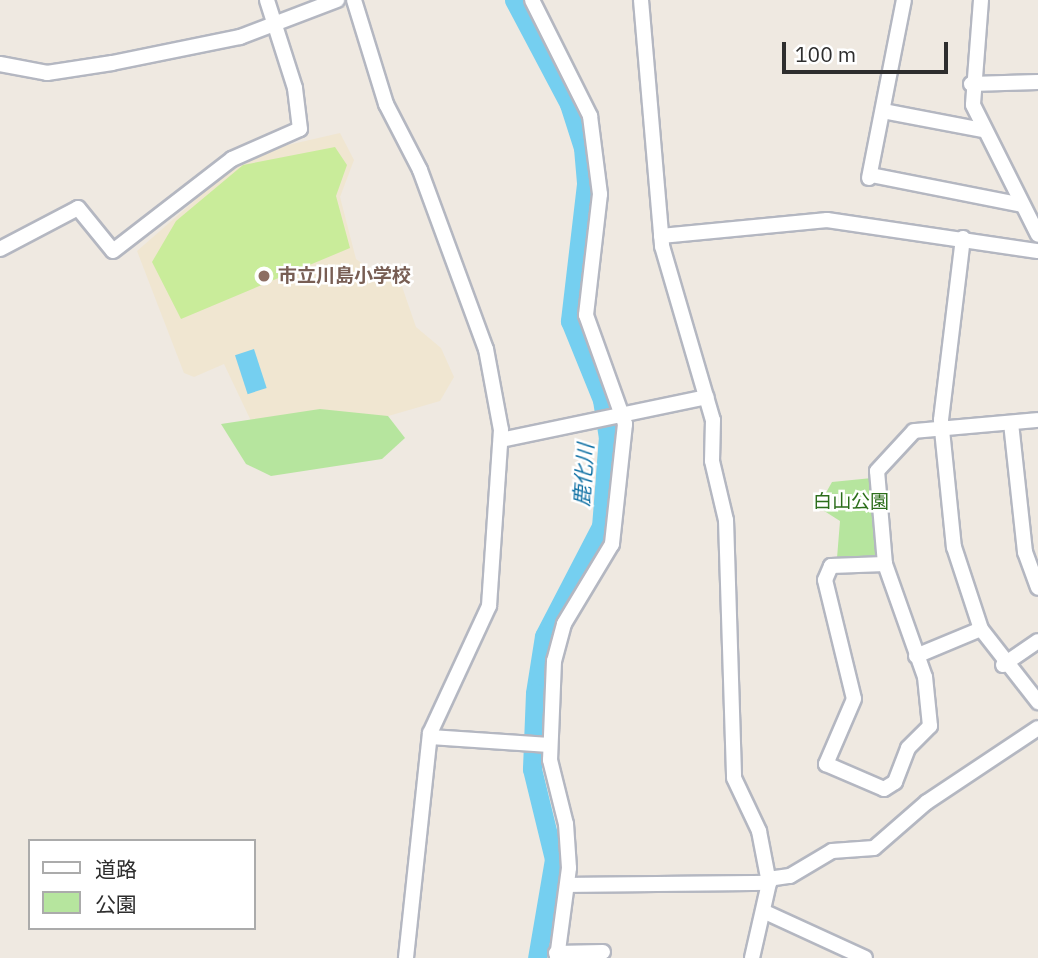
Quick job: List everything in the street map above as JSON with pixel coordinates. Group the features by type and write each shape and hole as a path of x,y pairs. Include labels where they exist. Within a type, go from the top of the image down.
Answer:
{"street":[{"path":"0,249 78,208 113,251 232,159 300,129 278,22 267,0"},
{"path":"0,64 54,72 240,37 337,0"},
{"path":"354,0 386,104 419,170 486,349 501,440 485,624 430,737 407,958"},
{"path":"532,0 590,116 600,194 586,315 624,415 616,529 558,640 548,746 566,824 569,884 557,955 603,952"},
{"path":"641,0 661,236 707,397 726,520 734,778 759,831 769,881 765,912 752,958"},
{"path":"904,0 870,176 1022,205"},
{"path":"981,0 971,84 983,130 1038,235"},
{"path":"971,84 1038,82"},
{"path":"883,111 983,130"},
{"path":"661,236 827,220 1038,251"},
{"path":"963,238 944,364 942,430 957,564 981,629 1003,665 1038,702"},
{"path":"501,440 707,397"},
{"path":"885,564 831,566 825,580 854,699 826,764 884,789 895,782 908,748 930,726 916,656 885,564 877,471 915,431 1038,420"},
{"path":"1011,423 1023,540 1038,588"},
{"path":"916,656 981,629"},
{"path":"1003,665 1038,641"},
{"path":"569,884 769,881 790,876 832,851 874,848 927,802 1038,728"},
{"path":"430,737 548,746"},
{"path":"765,912 865,958"}],"shaded area":[{"name":"市立川島小学校","path":"340,133 354,160 340,197 356,259 384,279 397,272 416,327 441,348 454,377 440,401 378,419 320,409 252,423 224,364 194,377 184,373 137,251 248,154"}],"green space":[{"path":"335,147 347,165 336,196 350,248 181,319 152,262 176,221 243,165"},
{"path":"320,409 388,416 405,438 382,459 271,476 246,464 221,424"},
{"name":"白山公園","path":"872,478 879,554 844,564 837,558 840,521 818,507 832,482"}],"water":[{"path":"254,349 267,388 248,394 235,355"}],"waterway":[{"name":"鹿化川","path":"514,0 569,104 583,148 586,184 570,321 602,400 608,436 601,526 544,636 535,693 532,769 554,859 537,958"}],"place":[{"name":"市立川島小学校","path":"264,276"}]}
